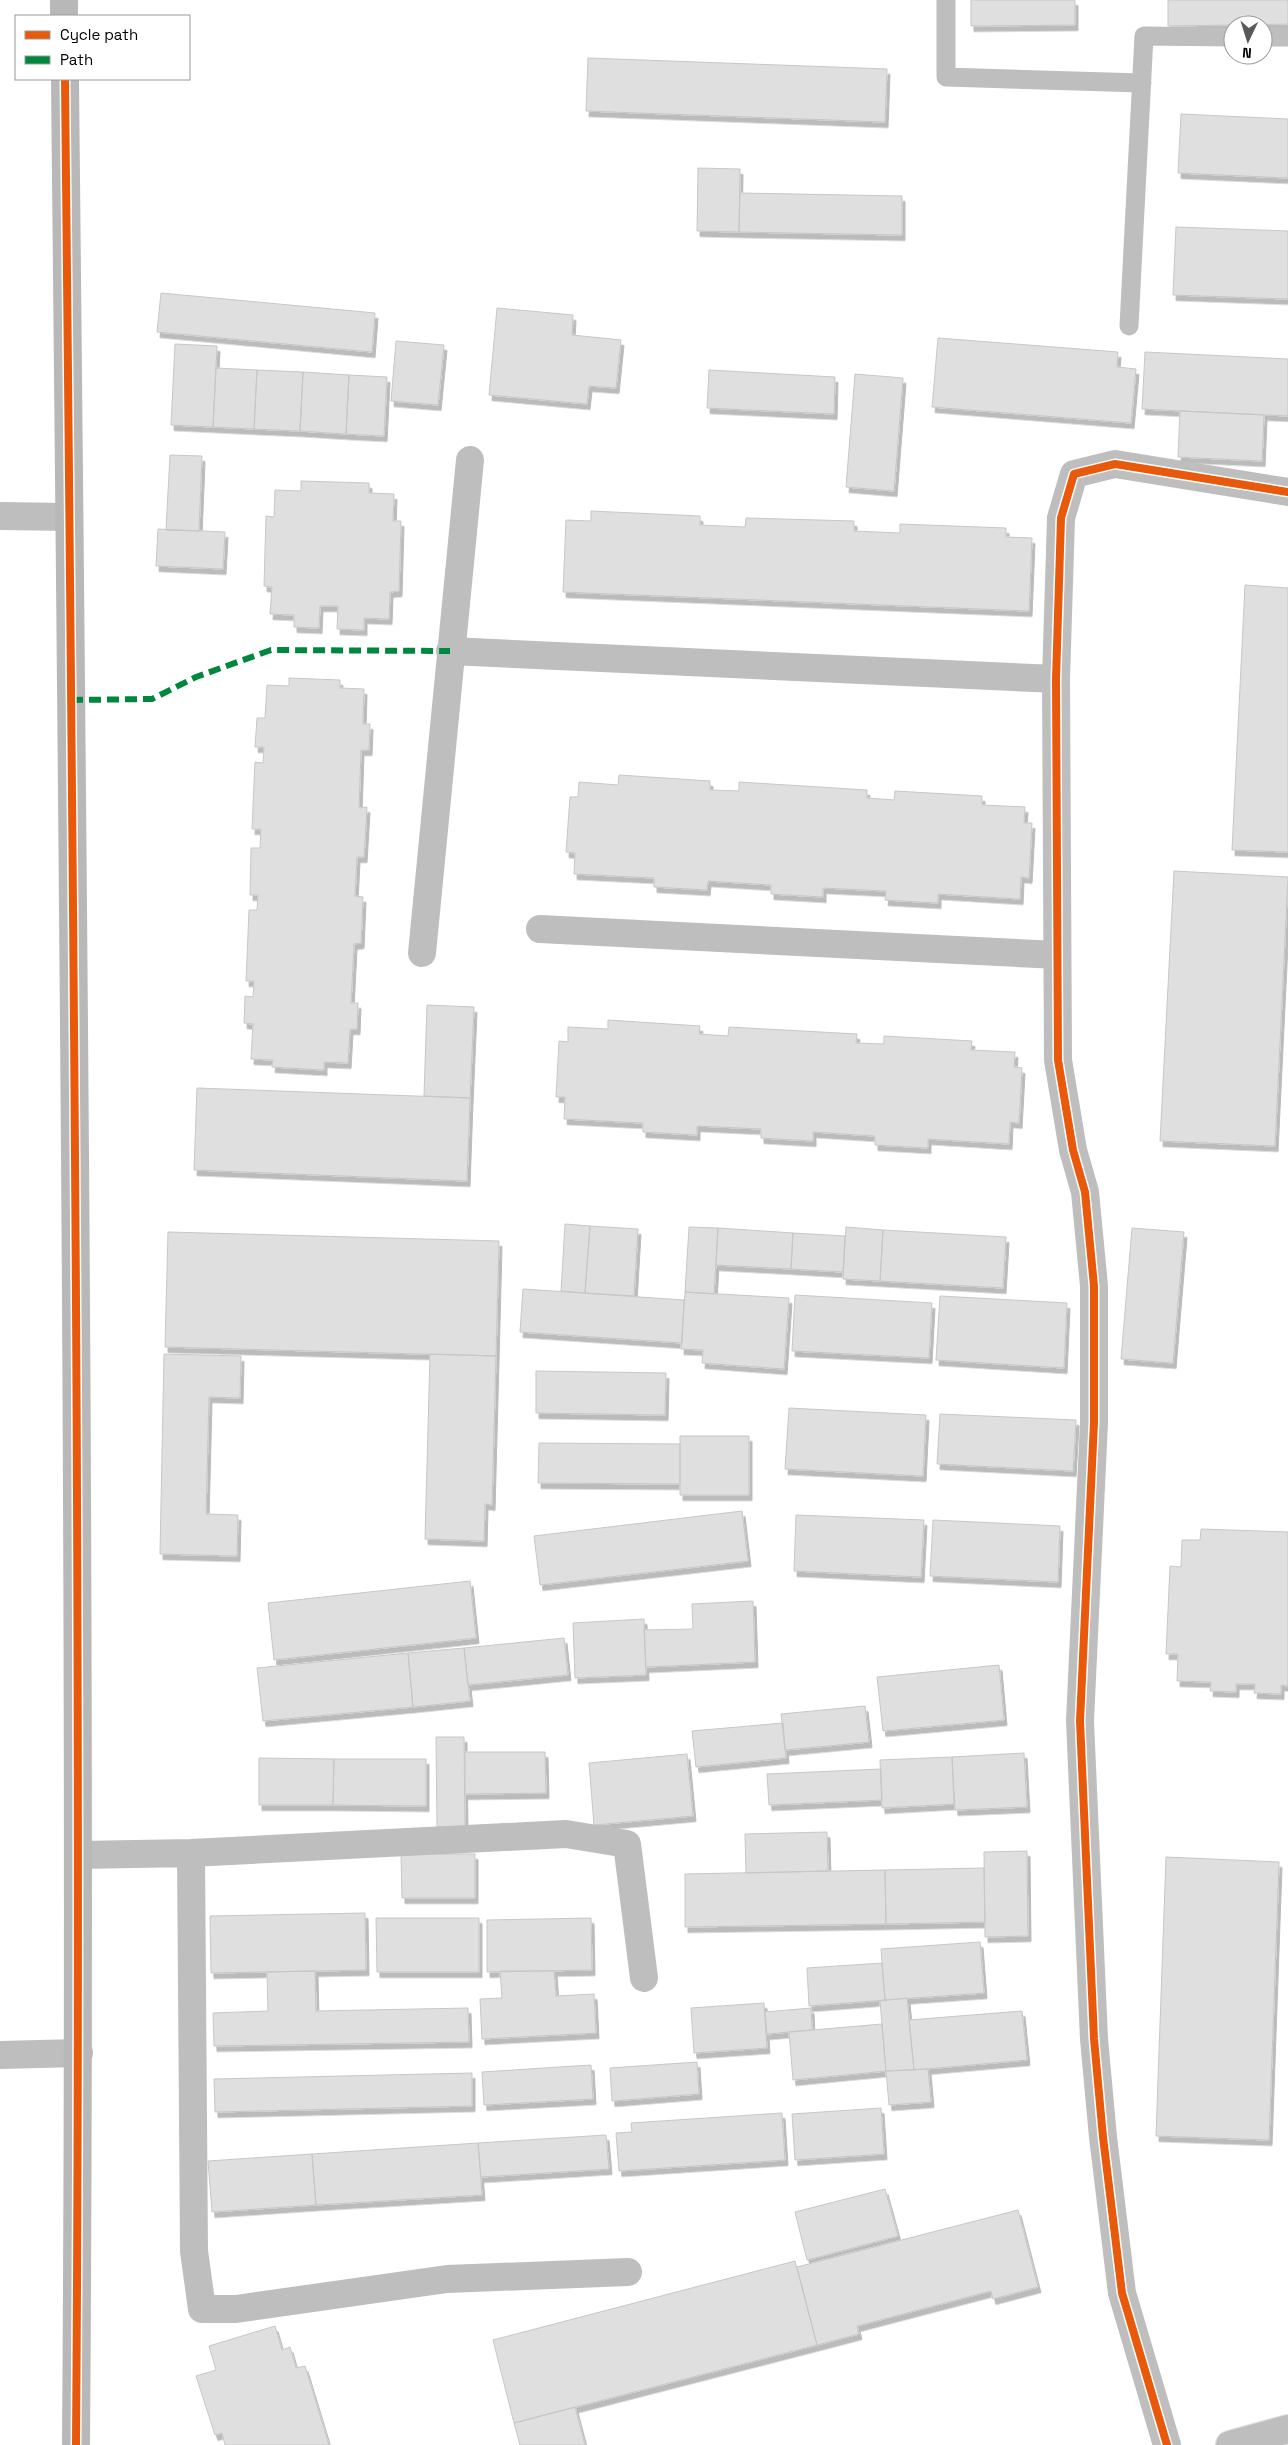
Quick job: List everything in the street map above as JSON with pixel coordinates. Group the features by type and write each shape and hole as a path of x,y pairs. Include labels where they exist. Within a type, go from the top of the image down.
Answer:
{"street":[{"path":"64,0 64,15"},
{"path":"65,80 79,2053 76,2445"},
{"path":"422,953 470,460"},
{"path":"1167,2445 1122,2293 1103,2137 1094,2039 1080,1721 1094,1422 1094,1286 1085,1192 1074,1150 1058,1060 1056,679 1061,518 1074,474 1115,464 1288,492"},
{"path":"0,516 69,517"},
{"path":"450,651 1056,679"},
{"path":"540,929 1057,955"},
{"path":"78,1855 191,1853 566,1834 627,1844 644,1978"},
{"path":"191,1853 194,2251 202,2309 236,2309 447,2279 628,2272"},
{"path":"0,2056 79,2053"},
{"path":"1230,2445 1288,2429"}],"lane":[{"path":"946,0 946,77 1142,83"},
{"path":"1129,326 1144,36 1223,37"},
{"path":"1273,37 1288,37"}],"building":[{"path":"971,0 1075,0 1075,25 971,26"},
{"path":"1168,0 1288,0 1288,24 1273,24 1273,15 1223,15 1223,25 1168,26"},
{"path":"588,58 887,69 885,122 586,111"},
{"path":"1181,114 1288,119 1288,178 1178,173"},
{"path":"698,168 740,169 739,232 697,231"},
{"path":"740,193 902,196 902,235 739,232"},
{"path":"1176,227 1288,231 1288,299 1173,295"},
{"path":"161,293 375,313 372,352 157,332"},
{"path":"497,308 573,315 572,335 621,340 616,388 589,386 587,404 489,395"},
{"path":"938,338 1118,352 1117,367 1136,369 1131,423 932,407"},
{"path":"396,341 444,345 438,405 391,401"},
{"path":"175,344 217,346 213,427 171,425"},
{"path":"1145,352 1288,359 1288,416 1142,409"},
{"path":"216,368 257,370 254,429 213,427"},
{"path":"257,370 303,372 300,431 254,429"},
{"path":"709,370 835,377 834,414 707,408"},
{"path":"303,372 349,375 346,434 300,431"},
{"path":"855,374 903,378 894,491 846,487"},
{"path":"349,375 387,377 384,436 346,434"},
{"path":"1180,411 1264,415 1262,461 1178,457"},
{"path":"170,455 202,456 199,531 166,530"},
{"path":"301,481 369,483 369,493 394,494 393,521 401,521 399,591 390,592 389,619 364,618 364,630 337,629 338,606 320,606 319,628 294,627 294,615 270,614 272,587 264,586 266,516 274,517 275,490 301,491"},
{"path":"591,511 700,516 700,525 745,527 746,518 854,521 854,531 900,533 900,524 1006,528 1006,537 1032,538 1029,611 563,592 566,520 591,521"},
{"path":"158,529 225,532 223,569 156,566"},
{"path":"1245,585 1288,588 1288,852 1232,850"},
{"path":"289,678 340,680 340,688 364,689 363,724 370,724 369,750 361,750 359,808 367,807 364,857 357,857 355,896 363,897 361,943 354,944 351,1003 358,1003 357,1029 350,1029 348,1063 324,1062 324,1070 272,1067 273,1060 251,1059 253,1024 244,1023 245,996 253,997 254,981 246,981 249,910 257,910 258,895 250,895 251,848 260,848 261,829 252,829 255,762 263,763 264,747 255,747 257,718 265,718 267,685 289,686"},
{"path":"619,775 710,781 710,790 739,791 739,782 867,790 867,798 894,800 895,791 982,796 982,805 1025,807 1024,823 1032,823 1029,878 1021,877 1020,899 938,894 938,903 885,900 886,891 823,888 823,897 771,894 771,885 708,881 707,890 654,887 654,878 574,874 575,853 566,852 570,797 578,797 579,782 618,785"},
{"path":"1174,871 1288,877 1275,1146 1160,1141"},
{"path":"427,1005 474,1007 470,1098 424,1096"},
{"path":"608,1020 700,1026 699,1034 728,1036 729,1027 857,1034 856,1043 884,1044 884,1036 972,1041 971,1050 1015,1052 1014,1067 1022,1068 1019,1123 1010,1122 1009,1144 928,1139 928,1148 875,1145 875,1136 813,1132 813,1141 761,1138 761,1129 697,1126 697,1135 643,1132 643,1123 564,1119 565,1097 556,1097 559,1041 568,1042 568,1027 608,1029"},
{"path":"197,1088 470,1098 467,1181 194,1170"},
{"path":"565,1224 590,1226 585,1293 561,1291"},
{"path":"590,1226 638,1229 634,1296 585,1293"},
{"path":"689,1227 718,1228 714,1294 685,1292"},
{"path":"846,1227 883,1230 880,1281 843,1279"},
{"path":"718,1228 793,1233 791,1269 716,1265"},
{"path":"1132,1228 1184,1232 1173,1363 1121,1359"},
{"path":"883,1230 1006,1237 1003,1288 880,1281"},
{"path":"168,1232 499,1241 496,1356 165,1347"},
{"path":"793,1233 845,1236 843,1272 791,1269"},
{"path":"523,1289 684,1300 682,1343 520,1332"},
{"path":"685,1292 789,1298 784,1369 702,1363 703,1350 681,1349"},
{"path":"795,1295 932,1303 929,1358 792,1351"},
{"path":"940,1296 1067,1303 1064,1368 936,1360"},
{"path":"164,1354 241,1356 240,1398 209,1397 206,1514 238,1515 237,1556 160,1554"},
{"path":"430,1354 496,1356 492,1505 485,1504 484,1541 425,1539"},
{"path":"536,1371 666,1373 665,1415 536,1413"},
{"path":"789,1408 926,1415 923,1476 785,1469"},
{"path":"940,1414 1076,1420 1073,1471 937,1464"},
{"path":"680,1436 749,1436 749,1495 680,1495"},
{"path":"539,1443 680,1444 680,1484 538,1483"},
{"path":"742,1511 748,1561 540,1585 534,1536"},
{"path":"796,1515 924,1520 921,1577 794,1571"},
{"path":"933,1520 1060,1526 1058,1582 930,1576"},
{"path":"1201,1529 1288,1532 1288,1686 1281,1685 1281,1694 1254,1693 1255,1684 1236,1684 1236,1692 1210,1691 1211,1682 1177,1681 1178,1654 1166,1654 1170,1566 1181,1567 1182,1540 1200,1540"},
{"path":"470,1581 476,1638 274,1660 268,1603"},
{"path":"753,1601 755,1662 646,1667 644,1630 693,1629 692,1604"},
{"path":"644,1619 646,1675 575,1678 573,1623"},
{"path":"564,1638 568,1675 468,1685 464,1648"},
{"path":"464,1648 470,1701 413,1707 408,1653"},
{"path":"408,1653 413,1707 263,1721 257,1668"},
{"path":"999,1665 1004,1720 883,1731 877,1677"},
{"path":"865,1706 869,1742 785,1750 781,1714"},
{"path":"783,1723 786,1758 696,1767 692,1731"},
{"path":"436,1737 464,1737 465,1827 437,1827"},
{"path":"465,1752 545,1752 546,1793 465,1794"},
{"path":"1024,1753 1027,1807 955,1810 952,1757"},
{"path":"687,1754 693,1816 594,1825 589,1763"},
{"path":"952,1757 954,1804 882,1808 880,1760"},
{"path":"259,1758 334,1759 333,1805 259,1805"},
{"path":"334,1759 426,1759 426,1806 333,1805"},
{"path":"881,1769 882,1800 769,1805 767,1774"},
{"path":"827,1832 828,1871 746,1873 745,1834"},
{"path":"1027,1851 1028,1936 985,1937 984,1852"},
{"path":"401,1854 475,1854 475,1898 402,1898"},
{"path":"1166,1857 1279,1862 1269,2140 1156,2136"},
{"path":"984,1868 985,1922 886,1924 885,1870"},
{"path":"885,1870 886,1924 685,1927 685,1874"},
{"path":"365,1913 366,1970 211,1973 210,1916"},
{"path":"376,1918 479,1918 479,1972 377,1972"},
{"path":"591,1918 592,1970 487,1972 487,1920"},
{"path":"980,1942 984,1993 885,2000 881,1949"},
{"path":"882,1963 885,2000 809,2006 807,1968"},
{"path":"315,1971 316,2011 468,2008 469,2042 214,2046 213,2013 268,2011 267,1972"},
{"path":"500,1971 554,1971 556,1996 594,1994 596,2033 482,2039 480,1999 502,1998"},
{"path":"907,1998 914,2070 886,2071 880,2001"},
{"path":"764,2003 767,2048 694,2053 691,2008"},
{"path":"811,2008 812,2030 767,2034 765,2012"},
{"path":"1022,2011 1027,2060 914,2070 909,2020"},
{"path":"882,2024 886,2071 793,2080 789,2032"},
{"path":"697,2062 699,2094 612,2101 610,2068"},
{"path":"591,2065 593,2099 484,2105 482,2072"},
{"path":"928,2069 931,2102 889,2105 886,2071"},
{"path":"472,2073 472,2106 215,2112 214,2079"},
{"path":"881,2108 884,2154 795,2160 792,2114"},
{"path":"782,2113 785,2160 619,2171 616,2133 632,2132 631,2123"},
{"path":"606,2135 609,2169 481,2177 478,2143"},
{"path":"478,2143 482,2195 316,2205 312,2154"},
{"path":"312,2154 316,2205 212,2212 208,2161"},
{"path":"885,2189 898,2236 807,2260 795,2212"},
{"path":"1018,2210 1038,2287 993,2299 991,2291 857,2326 859,2334 817,2345 797,2267"},
{"path":"795,2261 817,2345 514,2423 493,2340"},
{"path":"275,2326 282,2350 290,2347 296,2368 305,2366 329,2445 225,2445 222,2433 215,2435 196,2376 216,2370 209,2346"},
{"path":"575,2407 585,2445 520,2445 514,2423"}],"railway":[{"path":"1277,2445 1288,2436"}],"marked path":[{"path":"71,700 152,699 196,677 271,650 450,651"}],"cycle path":[{"path":"65,80 74,966 77,1557 78,2149 76,2445"},
{"path":"1167,2445 1122,2293 1103,2137 1094,2039 1080,1721 1094,1422 1094,1286 1085,1192 1073,1150 1058,1060 1056,679 1061,518 1074,474 1115,464 1288,492"}]}
